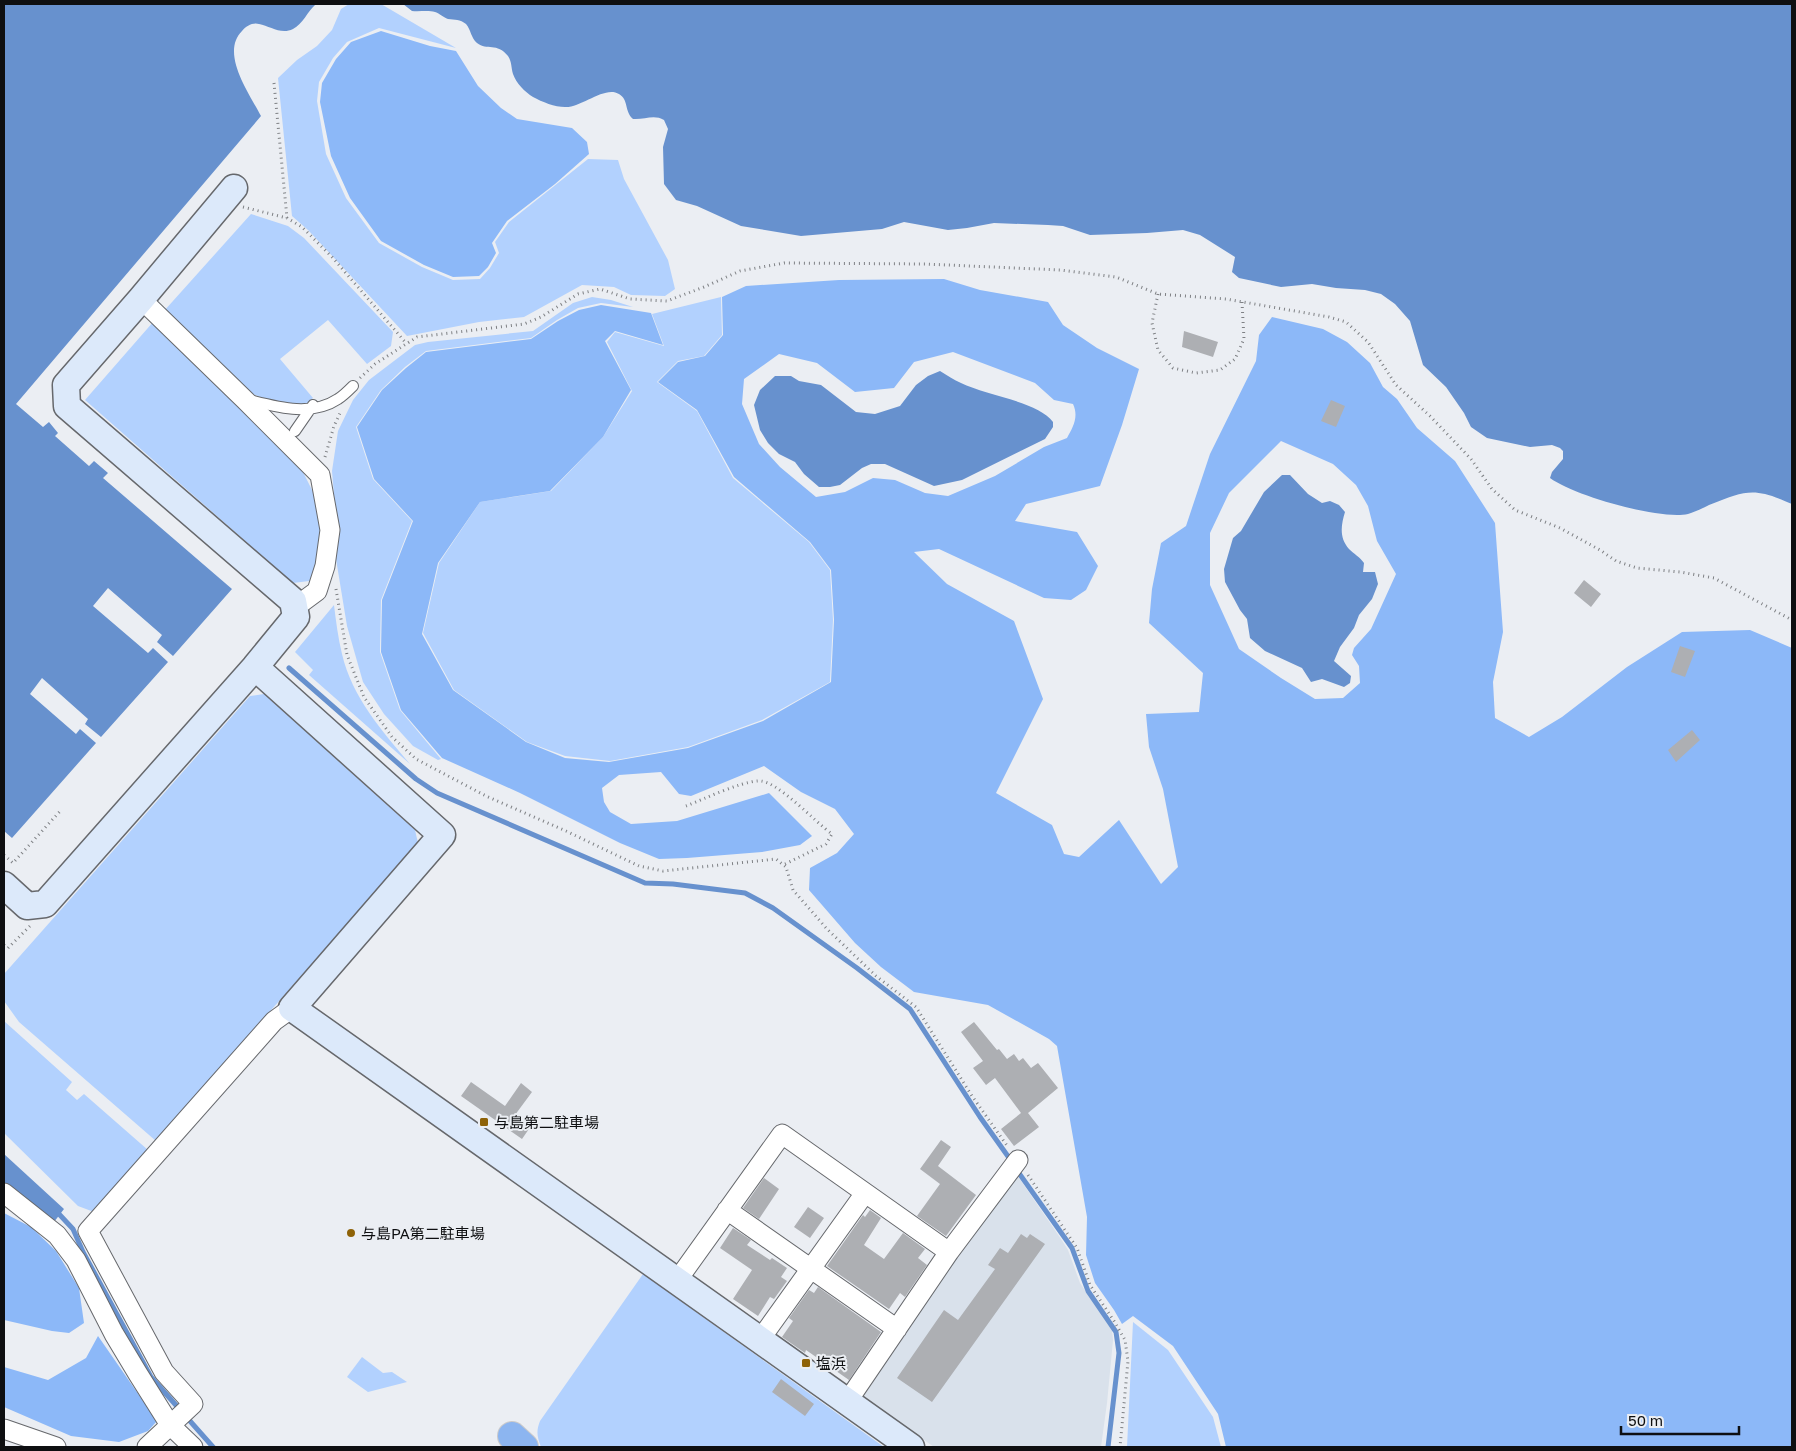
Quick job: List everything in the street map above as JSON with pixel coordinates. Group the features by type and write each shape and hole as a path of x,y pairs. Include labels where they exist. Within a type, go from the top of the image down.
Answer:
{"street":[{"path":"4,885 27,906 45,904 255,667 296,617 293,601 67,406 66,385 229,195"},
{"path":"140,300 320,475 330,530 326,566 317,591 294,608"},
{"path":"147,1447 193,1404 164,1372 88,1231 274,1021 292,1008 442,835 255,667"},
{"path":"292,1008 911,1447"},
{"path":"676,1282 782,1134 949,1252"},
{"path":"847,1402 949,1252 1015,1163"},
{"path":"4,1193 57,1235 76,1260 114,1334 173,1423 193,1447"},
{"path":"759,1341 865,1193"},
{"path":"727,1210 896,1329"},
{"path":"4,1430 56,1447"}],"lane":[{"path":"245,400 290,409 313,405 323,406 338,400 353,386"},
{"path":"295,431 313,405"}],"path":[{"path":"274,83 287,218"},
{"path":"229,195 287,218 302,227 407,343"},
{"path":"320,475 334,426 353,386 375,364 417,337 524,324 541,317 578,294 600,289 630,299 667,300 740,272 784,263 925,264 1060,270 1116,277 1158,294 1226,299 1329,317 1346,322 1368,342 1396,385 1430,416 1472,459 1492,489 1516,510 1560,528 1616,561 1637,568 1680,572 1714,578 1792,620"},
{"path":"1158,294 1152,323 1158,350 1173,368 1196,373 1220,370 1235,359 1244,339 1242,302"},
{"path":"335,583 347,655 364,697 392,737 416,759 486,796 639,866 663,870 776,859 786,867 793,890 827,929 876,976 916,1007 1015,1163 1077,1248 1090,1285 1125,1340 1128,1361 1120,1447"},
{"path":"686,806 760,780 777,786 832,834 826,844 783,865"},
{"path":"4,855 14,863 62,809"},
{"path":"4,945 8,948 32,925"}],"shaded area":[{"path":"4,4 316,4 300,24 289,31 280,31 254,24 242,31 236,40 234,50 235,61 244,85 261,116 16,404 43,427 49,422 58,433 55,436 89,466 94,461 108,473 103,478 232,589 173,656 157,642 162,635 108,588 93,606 148,653 153,648 168,662 101,737 85,724 88,719 42,678 30,694 76,734 80,729 96,743 12,838 4,831"},
{"path":"349,4 381,4 456,48 379,28 347,42 333,58 319,82 317,101 326,154 346,198 379,243 422,267 453,280 480,279 490,268 499,253 495,242 509,222 588,159 618,160 624,179 668,260 675,289 665,296 631,295 614,287 582,285 524,317 479,322 407,336 308,230 292,216 278,78 297,60 317,46 332,30 341,9"},
{"path":"403,4 1792,4 1792,504 1768,495 1750,492 1733,496 1688,514 1675,515 1618,505 1562,485 1550,478 1552,472 1563,459 1563,451 1560,448 1552,445 1530,447 1487,438 1471,427 1446,387 1423,365 1410,321 1395,304 1381,294 1365,290 1312,284 1281,287 1239,278 1232,272 1235,257 1200,235 1183,230 1090,235 1063,226 994,223 948,230 904,222 882,229 801,236 741,226 697,206 676,200 664,184 663,147 668,129 664,120 653,117 633,119 628,113 622,96 613,92 600,94 578,104 565,107 540,101 524,90 514,77 508,56 500,49 477,43 464,22 448,19 435,12 412,11"},
{"path":"381,31 430,46 456,51 478,86 501,108 517,119 572,128 587,142 589,154 555,184 507,221 492,243 496,253 488,267 479,276 453,277 424,265 381,241 350,198 331,156 320,102 322,83 336,59 351,42"},
{"path":"251,214 288,226 304,238 393,332 391,346 367,364 328,320 280,359 313,398 305,405 279,404 250,393 164,311"},
{"path":"944,279 980,290 1048,302 1063,325 1097,348 1139,369 1122,425 1100,486 1026,504 1015,521 1077,532 1098,566 1086,590 1071,600 1044,598 939,549 914,552 947,584 1014,621 1043,699 996,793 1052,825 1064,854 1079,857 1119,820 1161,884 1178,867 1163,789 1149,747 1146,714 1199,712 1203,673 1149,623 1152,589 1161,543 1186,526 1210,454 1256,361 1259,335 1272,317 1323,329 1347,342 1370,363 1383,387 1397,399 1417,428 1455,461 1495,523 1503,632 1493,682 1495,718 1529,737 1562,717 1627,667 1682,632 1750,630 1792,648 1792,1447 1226,1447 1218,1414 1173,1346 1133,1316 1122,1324 1095,1283 1086,1255 1087,1217 1057,1046 1049,1039 988,1005 914,992 881,967 855,943 809,890 810,868 837,853 854,834 835,809 801,792 764,766 691,796 679,794 661,772 619,775 602,788 604,802 610,812 631,824 677,821 769,793 812,836 800,845 762,852 659,859 620,843 520,793 442,758 401,710 381,652 382,600 413,521 374,479 357,427 382,390 426,352 531,339 579,310 601,305 651,313 663,345 615,331 605,341 631,390 603,437 550,491 480,502 438,563 422,634 453,690 526,742 565,758 609,762 688,748 763,721 831,682 834,620 831,570 810,542 734,477 697,410 658,382 678,362 705,356 723,335 722,297 746,286 839,280","holes":["953,352 1035,383 1054,400 1073,404 1075,418 1067,438 1044,447 995,476 948,496 925,493 895,480 873,478 845,492 816,497 780,467 759,444 742,404 744,379 779,354 817,363 855,392 894,388 914,362","1281,441 1333,464 1356,485 1368,506 1377,541 1396,574 1371,629 1354,648 1352,655 1359,666 1360,683 1343,698 1315,699 1239,649 1210,585 1210,533 1229,493"]},
{"path":"592,297 611,300 633,307 601,303 578,308 531,338 426,351 405,367 381,390 356,427 373,479 412,521 381,600 380,652 400,710 441,759 438,760 413,746 384,714 363,682 347,626 336,559 338,541 332,471 338,431 353,400 369,380 415,345 533,331 573,303"},
{"path":"721,297 722,335 704,356 678,361 657,382 697,411 733,478 809,542 830,570 833,620 830,682 762,720 688,747 610,761 565,756 527,742 454,690 423,633 439,563 480,502 551,491 603,437 632,391 607,342 615,332 664,346 652,314"},
{"path":"154,321 302,470 318,502 324,531 313,584 309,581 293,583 85,400"},
{"path":"940,371 971,387 1036,409 1053,422 1053,427 1045,439 962,480 934,486 885,464 871,464 862,468 840,485 819,487 804,474 795,462 779,454 768,443 760,430 754,405 760,390 775,376 791,376 799,381 821,385 856,412 875,414 900,406 916,385 928,376"},
{"path":"1282,475 1290,475 1308,494 1322,503 1330,501 1339,505 1345,512 1342,536 1346,545 1364,563 1363,572 1375,572 1378,584 1372,599 1359,615 1354,628 1340,647 1334,661 1351,676 1350,683 1344,687 1322,679 1311,682 1302,668 1265,651 1250,638 1247,619 1225,582 1224,569 1233,538 1241,531 1264,492"},
{"path":"334,605 342,654 353,685 369,713 410,764 309,675 313,670 295,652"},
{"path":"264,694 415,830 418,843 156,1141 19,1022 4,1001 4,974 250,696"},
{"path":"4,1021 72,1082 66,1090 77,1100 84,1094 148,1150 94,1212 78,1206 4,1133"},
{"path":"4,1154 64,1209 54,1222 4,1185"},
{"path":"1015,1172 1068,1250 1080,1283 1112,1330 1113,1340 1101,1447 934,1447 863,1397"},
{"path":"4,1213 31,1227 56,1251 79,1288 84,1323 69,1333 4,1320"},
{"path":"643,1274 884,1447 541,1447 538,1434 540,1421"},
{"path":"1133,1322 1168,1350 1213,1417 1221,1447 1127,1447"},
{"path":"98,1336 157,1421 148,1431 119,1442 71,1436 4,1407 4,1367 48,1380 86,1358"},
{"path":"362,1357 383,1373 392,1372 407,1382 368,1392 347,1377"}],"building":[{"path":"1184,331 1218,342 1213,357 1182,347"},
{"path":"1331,400 1345,406 1336,427 1321,421"},
{"path":"1584,580 1601,594 1591,607 1574,593"},
{"path":"1680,646 1695,651 1685,677 1671,672"},
{"path":"1692,730 1700,740 1676,762 1668,750"},
{"path":"974,1022 1007,1059 1014,1054 1019,1061 1023,1058 1031,1068 1038,1063 1058,1088 1028,1113 1039,1127 1014,1146 1001,1129 1021,1113 995,1078 986,1085 973,1068 983,1061 961,1032"},
{"path":"471,1082 505,1106 521,1083 532,1092 515,1115 531,1126 522,1139 461,1096"},
{"path":"941,1140 951,1147 938,1166 976,1195 946,1236 917,1216 940,1184 920,1169"},
{"path":"764,1178 779,1189 759,1219 743,1208"},
{"path":"808,1207 824,1218 810,1238 794,1227"},
{"path":"870,1210 881,1218 864,1245 884,1259 903,1233 925,1249 918,1258 927,1265 905,1297 900,1293 889,1309 827,1266 863,1215 865,1217"},
{"path":"733,1228 751,1240 747,1245 770,1260 772,1258 787,1268 781,1277 787,1281 774,1299 770,1297 758,1316 733,1299 752,1270 720,1248"},
{"path":"1021,1234 1027,1238 1030,1234 1045,1244 932,1402 897,1378 944,1310 958,1320 995,1269 988,1265 1000,1248 1008,1253"},
{"path":"818,1287 881,1332 849,1380 806,1350 805,1353 782,1337 793,1321 789,1318 809,1290 814,1293"},
{"path":"781,1379 814,1404 805,1416 772,1392"}],"waterway":[{"path":"289,668 416,779 437,793 645,883 673,884 745,893 773,908 857,968 910,1009 980,1117 1012,1162"},
{"path":"1016,1169 1072,1248 1088,1291 1116,1332 1119,1353 1108,1447"},
{"path":"59,1214 73,1229 83,1252 151,1377 213,1447"}],"place":[{"name":"与島第二駐車場","path":"484,1122"},
{"name":"与島PA第二駐車場","path":"351,1233"},
{"name":"塩浜","path":"806,1363"}]}
